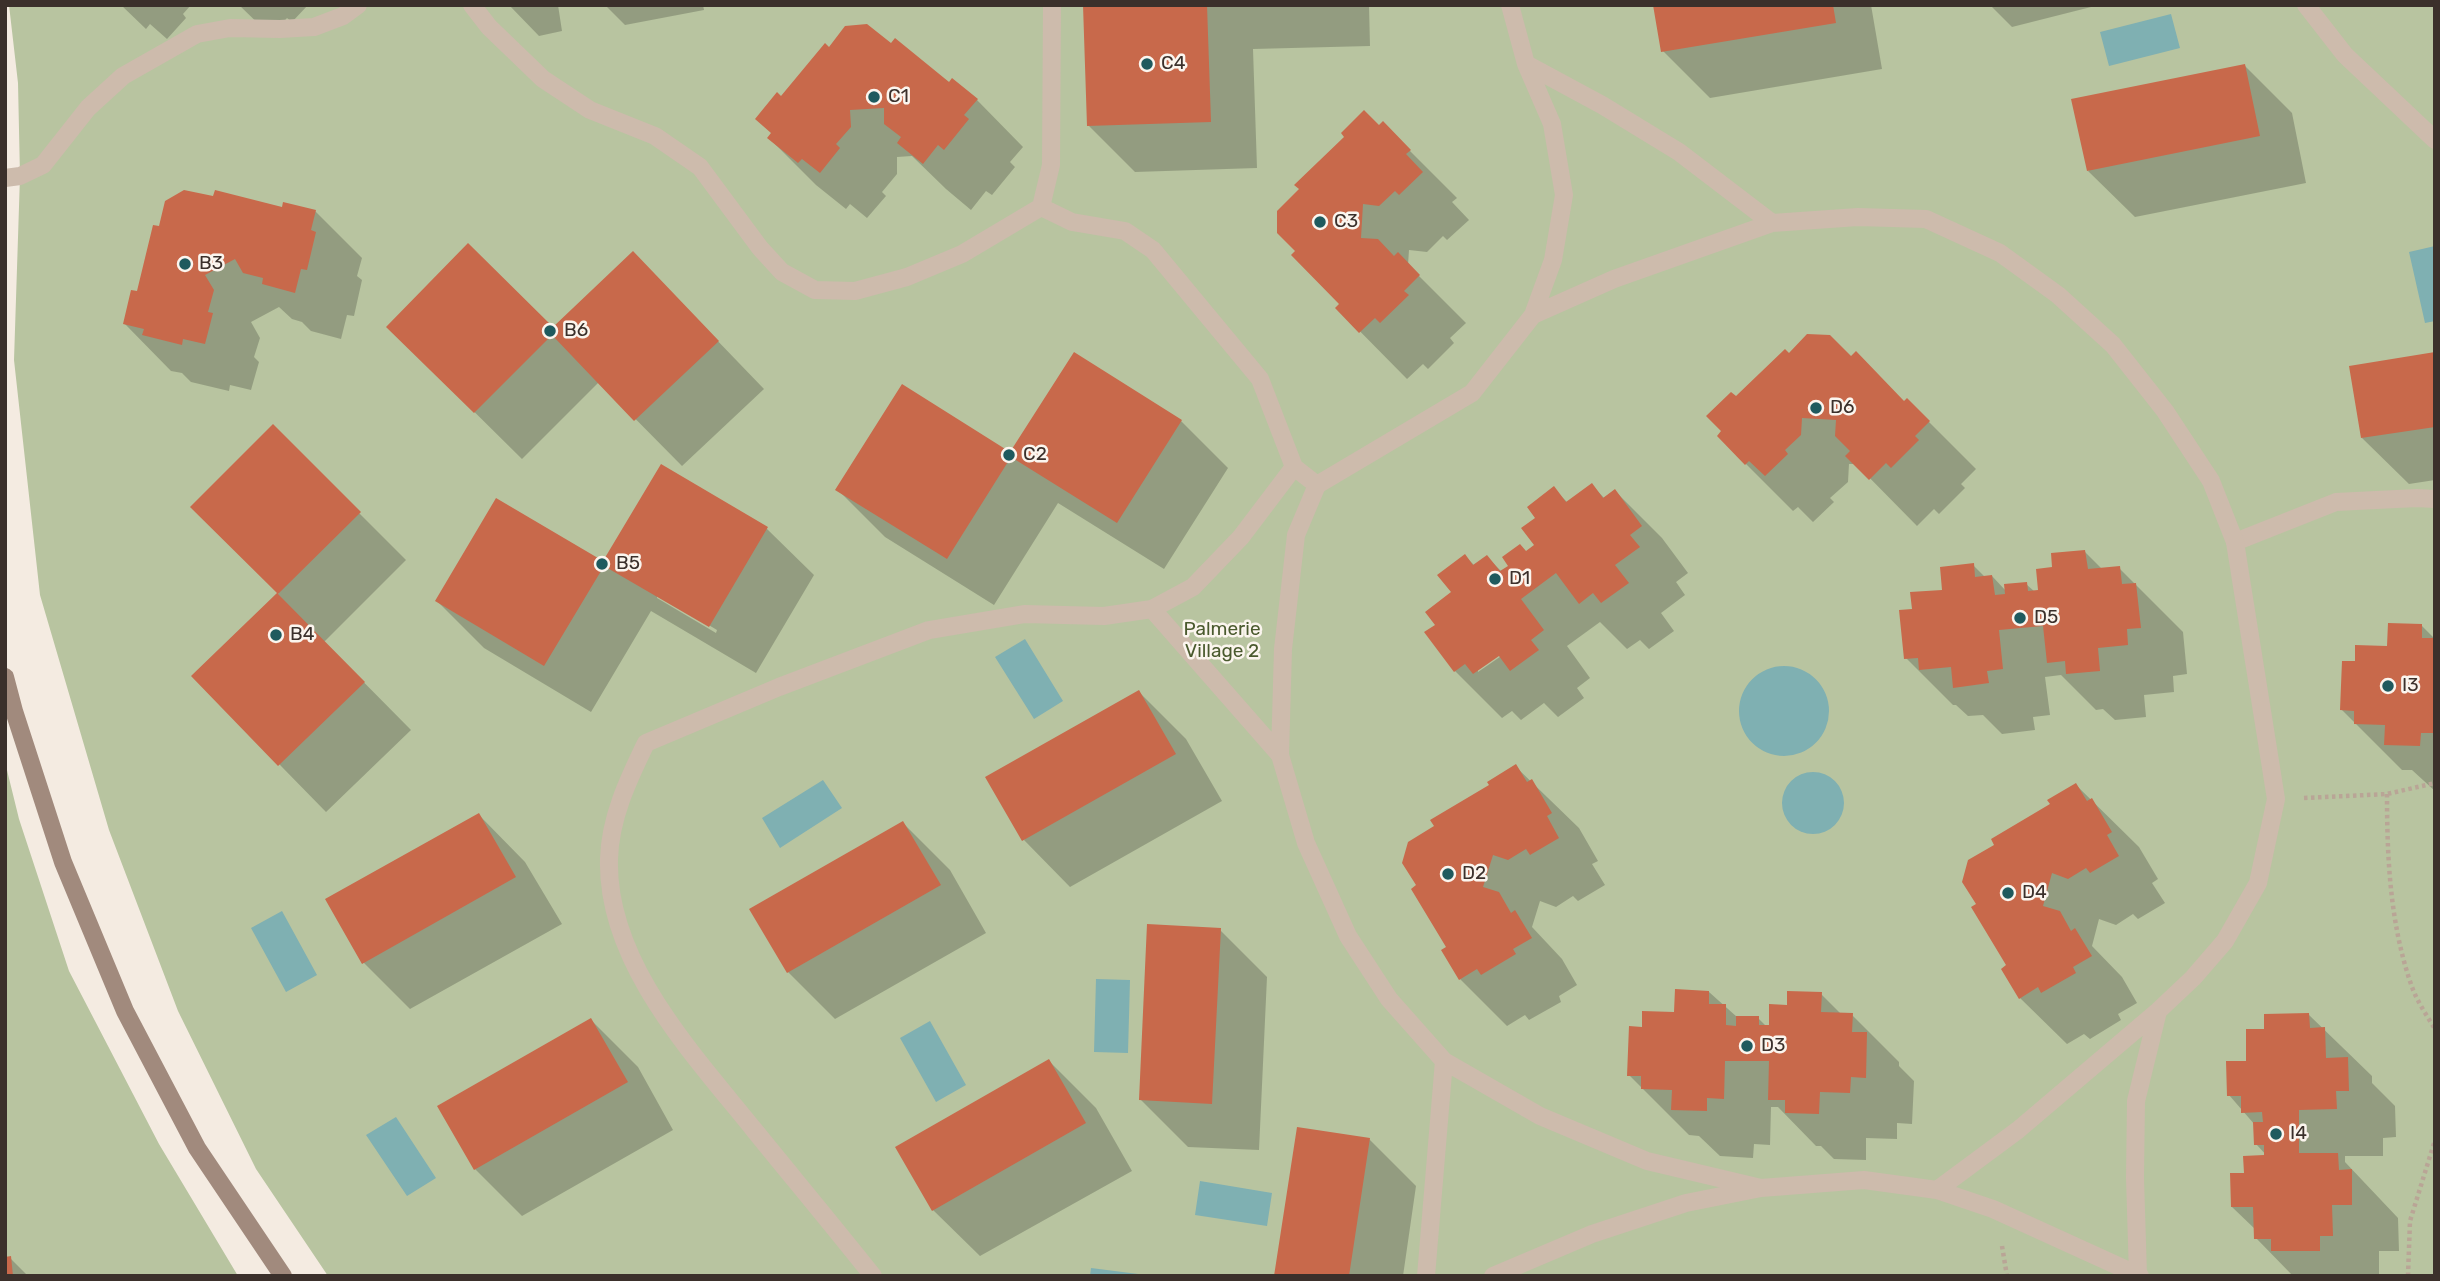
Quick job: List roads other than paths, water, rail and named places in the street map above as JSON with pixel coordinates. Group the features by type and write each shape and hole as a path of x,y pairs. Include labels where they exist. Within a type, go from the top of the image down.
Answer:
{"street":[{"path":"5,178 20,176 43,165 88,108 123,76 197,34 230,28 314,27 343,16 358,5"},
{"path":"472,5 489,27 543,79 590,110 654,136 700,167 760,248 782,272 815,290 855,291 907,277 962,254 1041,207 1051,165 1052,5"},
{"path":"1510,5 1526,64 1552,124 1564,195 1553,260 1533,315 1472,393 1317,485 1296,535 1283,649 1280,755 1306,843 1348,936 1389,999 1444,1062 1540,1116 1647,1161 1761,1188"},
{"path":"2306,5 2345,55 2435,140"},
{"path":"1526,64 1602,105 1679,152 1772,223"},
{"path":"1041,207 1072,222 1125,231 1153,250 1260,379 1294,467 1317,485"},
{"path":"1533,315 1614,279 1772,223 1858,217 1926,219 2000,253 2058,295 2113,345 2165,411 2211,481 2235,542 2276,799 2258,883 2225,941 2193,978 2018,1130 1937,1190"},
{"path":"873,1276 692,1053 658,1005 626,947 612,903 609,859 613,825 624,789 646,743 741,702 929,630 1024,614 1104,616 1152,609 1193,587 1241,537 1294,467"},
{"path":"2235,542 2336,502 2435,499"},
{"path":"1152,609 1280,755"},
{"path":"5,677 63,862 125,1011 197,1148 283,1276"},
{"path":"1493,1276 1591,1234 1686,1203 1761,1188 1864,1180 1937,1190 1993,1209 2139,1275 2135,1178 2136,1101 2158,1011"},
{"path":"1426,1276 1444,1062"}],"water":[{"path":"2171,14 2180,48 2109,66 2100,32"},
{"path":"2435,246 2435,321 2425,323 2409,252"},
{"path":"1025,639 1063,701 1034,719 995,657"},
{"path":"1784,666 1801,670 1816,679 1825,694 1829,711 1825,728 1816,743 1801,752 1784,756 1767,752 1752,743 1743,728 1739,711 1743,694 1752,679 1767,670"},
{"path":"1807,772 1819,772 1835,781 1842,791 1842,815 1835,825 1819,834 1807,834 1796,829 1787,820 1782,809 1782,797 1787,786 1796,777"},
{"path":"823,780 842,808 780,848 762,818"},
{"path":"282,911 317,975 286,992 251,928"},
{"path":"1096,979 1130,980 1128,1053 1094,1052"},
{"path":"930,1021 966,1085 936,1102 900,1038"},
{"path":"396,1117 436,1178 407,1196 366,1135"},
{"path":"1200,1181 1272,1193 1267,1226 1195,1215"},
{"path":"1091,1268 1154,1276 1090,1276"}],"place":[{"name":"C4","path":"1147,64"},
{"name":"C1","path":"874,97"},
{"name":"C3","path":"1320,222"},
{"name":"B3","path":"185,264"},
{"name":"B6","path":"550,331"},
{"name":"D6","path":"1816,408"},
{"name":"C2","path":"1009,455"},
{"name":"B5","path":"602,564"},
{"name":"D1","path":"1495,579"},
{"name":"D5","path":"2020,618"},
{"name":"B4","path":"276,635"},
{"name":"I3","path":"2388,686"},
{"name":"D2","path":"1448,874"},
{"name":"D4","path":"2008,893"},
{"name":"D3","path":"1747,1046"},
{"name":"I4","path":"2276,1134"}],"park label":[{"name":"Palmerie Village 2","path":"1222,641"}]}
